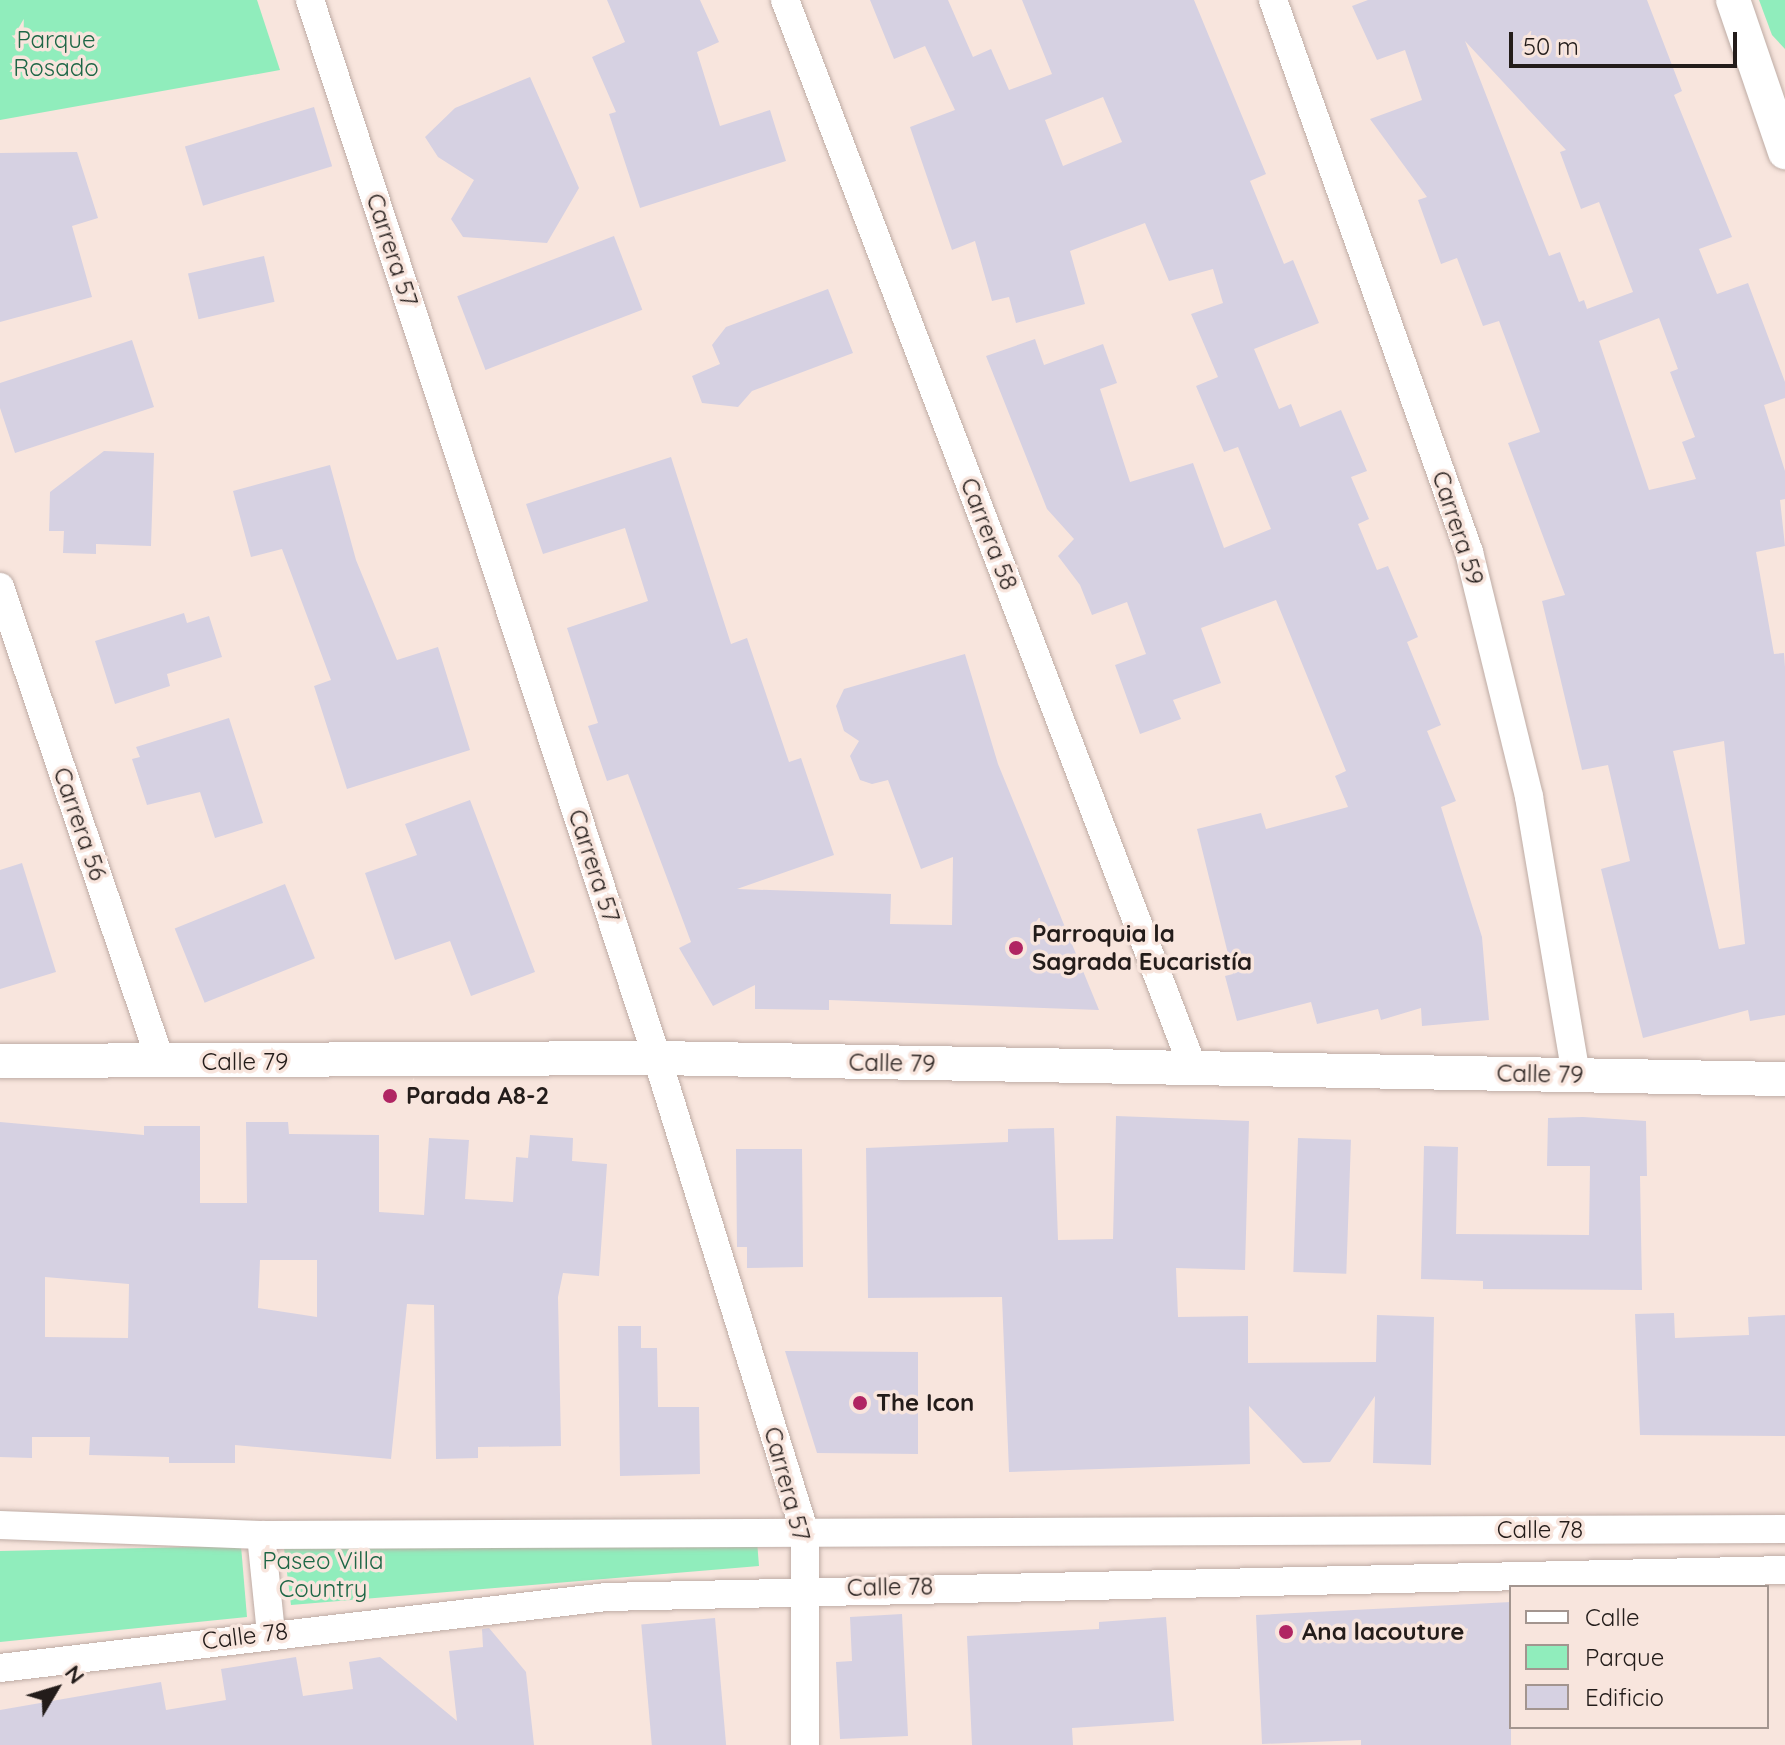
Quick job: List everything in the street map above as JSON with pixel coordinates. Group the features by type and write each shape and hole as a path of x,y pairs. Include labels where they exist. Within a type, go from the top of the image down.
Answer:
{"street":[{"name":"Carrera 57","path":"310,0 657,1058 805,1533 805,1745"},
{"name":"Carrera 58","path":"785,0 1193,1068"},
{"name":"Carrera 59","path":"1273,0 1469,552 1529,797 1576,1075"},
{"path":"1733,0 1785,152"},
{"path":"1754,55 1785,76"},
{"name":"Carrera 56","path":"0,587 160,1060"},
{"name":"Calle 79","path":"0,1061 657,1058 1785,1079"},
{"name":"Calle 78","path":"0,1525 261,1535 1785,1529"},
{"path":"261,1535 271,1633"},
{"name":"Calle 78","path":"0,1668 271,1633 606,1597 806,1589 1785,1570"}],"green space":[{"name":"Parque Rosado","path":"0,0 257,0 280,70 0,120"},
{"path":"1759,0 1785,0 1785,49 1772,35"},
{"name":"Paseo Villa Country","path":"757,1541 759,1566 291,1605 284,1548"},
{"name":"Paseo Villa Country","path":"241,1546 247,1617 0,1642 0,1551"}],"building":[{"path":"607,0 700,0 719,42 697,52 720,126 770,110 786,161 640,208 609,114 616,112 592,57 625,42"},
{"path":"870,0 948,0 973,57 991,49 1009,90 1052,74 1022,0 1194,0 1266,174 1250,181 1284,264 1293,260 1319,323 1254,349 1279,409 1291,404 1300,427 1341,410 1367,471 1351,477 1369,519 1358,524 1377,570 1388,566 1418,637 1407,642 1441,725 1427,731 1456,801 1441,807 1482,937 1489,1020 1422,1026 1421,1008 1381,1020 1378,1009 1317,1024 1311,1002 1237,1021 1225,976 1233,974 1197,829 1261,813 1266,829 1348,807 1335,776 1346,771 1276,600 1201,628 1221,683 1173,700 1181,719 1140,734 1115,665 1146,654 1127,602 1092,615 1080,585 1058,556 1074,539 1047,509 986,356 1035,339 1044,365 1103,344 1117,383 1100,389 1130,482 1193,463 1224,548 1271,529 1238,447 1224,452 1196,386 1218,377 1191,314 1223,303 1213,269 1169,281 1145,223 1070,251 1085,304 1016,323 1009,297 992,301 975,241 952,250 910,127 955,110 925,46 894,59","holes":["1103,97 1122,142 1063,166 1045,120"]},
{"path":"1368,0 1647,0 1682,91 1674,95 1732,237 1699,249 1717,294 1748,283 1785,382 1785,398 1764,405 1785,471 1785,499 1780,500 1785,546 1756,552 1774,654 1784,653 1785,667 1785,1015 1750,1021 1748,1010 1643,1038 1601,869 1630,861 1608,765 1582,770 1542,601 1565,595 1508,443 1540,432 1499,321 1483,326 1457,258 1441,264 1418,200 1427,197 1370,119 1422,100 1405,50 1377,60 1352,6","holes":["1465,41 1566,150 1560,152 1581,209 1599,202 1633,292 1587,309 1584,300 1579,302 1560,252 1549,256","1659,318 1678,369 1670,372 1695,437 1682,442 1696,479 1649,490 1599,341","1724,741 1745,944 1719,949 1673,751"]},
{"path":"530,77 579,188 547,243 463,237 451,219 474,180 438,157 425,137 455,108"},
{"path":"314,107 332,166 203,206 185,146"},
{"path":"77,152 98,218 72,226 92,297 0,322 0,153"},
{"path":"614,236 642,310 485,370 457,296"},
{"path":"264,256 275,302 199,319 188,274"},
{"path":"828,289 853,353 752,391 738,407 702,403 692,376 720,364 712,345 726,327"},
{"path":"132,340 154,407 15,453 0,408 0,383"},
{"path":"104,451 154,453 151,546 96,544 96,554 63,553 64,531 49,531 50,492"},
{"path":"671,457 731,644 747,638 789,762 801,758 834,855 737,889 891,894 890,924 952,925 953,857 921,869 888,780 872,784 860,780 850,756 859,741 844,731 836,706 844,689 965,654 998,764 1099,1010 829,1000 829,1010 755,1009 755,985 713,1006 679,948 691,942 628,774 607,781 588,726 598,723 567,628 648,601 625,528 543,554 526,504"},
{"path":"330,465 356,560 397,660 438,647 470,750 347,789 314,686 331,680 282,549 251,557 233,491"},
{"path":"184,613 187,623 209,616 222,657 167,674 170,686 115,704 95,641"},
{"path":"229,718 263,823 215,838 200,792 147,805 132,759 140,757 136,747"},
{"path":"470,800 535,972 471,996 450,941 395,960 365,873 417,855 405,824"},
{"path":"22,863 56,972 0,989 0,870"},
{"path":"285,884 315,958 205,1003 175,929"},
{"path":"1116,1116 1249,1121 1245,1270 1176,1268 1178,1317 1248,1316 1248,1363 1376,1362 1377,1315 1434,1317 1431,1465 1373,1463 1375,1396 1330,1462 1303,1463 1249,1406 1250,1464 1009,1472 1002,1297 868,1298 866,1148 1008,1142 1008,1129 1054,1128 1058,1240 1113,1239"},
{"path":"1548,1118 1646,1121 1647,1176 1640,1176 1642,1290 1483,1289 1483,1281 1421,1279 1424,1146 1458,1147 1456,1234 1589,1235 1590,1166 1547,1166"},
{"path":"0,1122 144,1135 144,1126 200,1126 200,1203 247,1203 246,1122 288,1122 289,1134 379,1135 379,1212 424,1215 429,1138 469,1140 465,1199 513,1202 516,1157 528,1158 530,1135 573,1138 572,1161 607,1164 599,1276 563,1273 558,1297 561,1446 478,1447 478,1458 436,1459 434,1305 407,1304 391,1459 235,1445 235,1463 169,1463 169,1457 89,1455 90,1437 32,1437 32,1458 0,1457","holes":["260,1260 317,1260 317,1317 258,1308","45,1277 129,1284 128,1338 45,1337"]},
{"path":"1298,1138 1351,1140 1346,1274 1293,1272"},
{"path":"736,1149 802,1149 803,1267 747,1268 747,1247 737,1247"},
{"path":"1674,1313 1675,1338 1749,1335 1748,1317 1785,1315 1785,1436 1640,1435 1635,1314"},
{"path":"618,1326 641,1326 641,1348 657,1348 658,1407 699,1407 700,1474 620,1476"},
{"name":"The Icon","path":"785,1351 918,1352 918,1454 817,1453"},
{"path":"1509,1602 1511,1745 1361,1745 1361,1740 1262,1744 1256,1615"},
{"path":"902,1614 908,1736 840,1739 836,1662 852,1661 850,1617"},
{"path":"1166,1617 1174,1721 1072,1728 1073,1745 972,1745 967,1636 1099,1629 1099,1622"},
{"path":"715,1618 726,1745 652,1745 641,1624"},
{"path":"489,1628 526,1672 534,1745 0,1745 0,1710 161,1682 166,1710 226,1700 221,1669 296,1657 303,1696 353,1689 349,1662 380,1657 457,1721 449,1651 483,1647 482,1629"}],"place":[{"name":"Parroquia la Sagrada Eucaristía","path":"1016,948"},
{"name":"Parada A8-2","path":"390,1096"},
{"name":"The Icon","path":"860,1403"},
{"name":"Ana lacouture","path":"1286,1632"}]}
